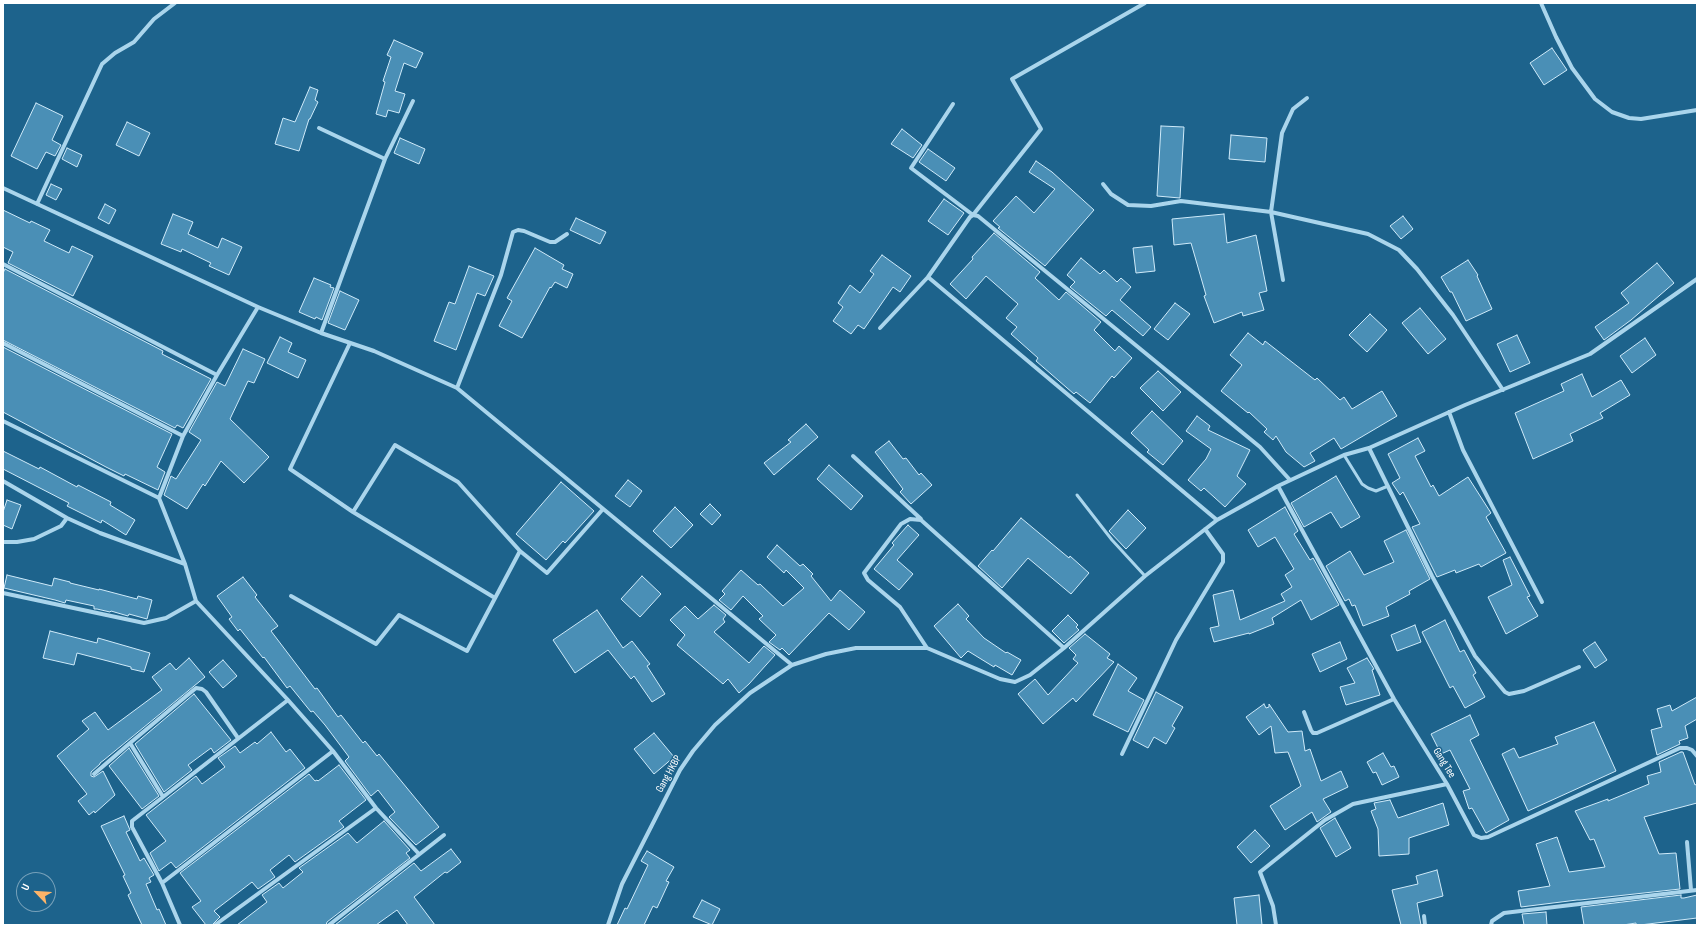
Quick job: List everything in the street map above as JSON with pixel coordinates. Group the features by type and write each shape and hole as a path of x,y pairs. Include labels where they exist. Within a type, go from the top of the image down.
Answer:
{"street":[{"path":"37,204 102,64 111,55 134,42 154,19 175,3"},
{"path":"880,328 928,277 970,217 1042,129 1012,78 1145,3"},
{"path":"1542,3 1556,37 1572,68 1595,99 1612,112 1629,118 1641,118 1697,110"},
{"path":"1283,280 1271,212 1282,133 1294,109 1307,98"},
{"path":"321,333 385,159 412,101"},
{"path":"953,104 911,168 973,215 978,216 1260,447 1290,480"},
{"path":"319,128 385,159"},
{"path":"1103,184 1118,199 1128,205 1151,206 1182,201 1271,212 1368,234 1399,250 1417,269 1454,315 1503,390"},
{"path":"3,188 258,307 321,333 374,351 457,388 792,665"},
{"path":"457,388 501,275 513,232 518,230 524,231 550,242 555,242 567,234"},
{"path":"3,264 217,375"},
{"path":"928,277 1217,520"},
{"path":"921,520 910,519 901,524 864,573 868,580 900,607 927,648 1000,680 1015,682 1030,676 1145,576 1217,520 1278,486 1344,455 1369,448 1449,412 1590,354 1697,279"},
{"path":"159,498 183,436 217,375 258,307"},
{"path":"3,343 183,436"},
{"path":"350,343 290,469 353,512 495,598"},
{"path":"1449,412 1463,450 1542,602"},
{"path":"3,421 159,498 185,564 196,601 288,700 333,752 376,808 419,854"},
{"path":"353,512 395,445 458,482 520,551 547,573 603,509"},
{"path":"1369,448 1432,576 1475,656 1505,692 1509,694 1524,691 1579,667"},
{"path":"853,456 921,520 1064,648"},
{"path":"3,481 67,518 185,564"},
{"name":"Gang Tee","path":"1278,486 1394,699 1446,784 1474,836 1482,838 1488,837 1680,748 1692,750 1697,756"},
{"path":"3,542 17,542 34,539 61,526 67,518"},
{"path":"1122,754 1132,730 1176,640 1223,562 1223,554 1205,529"},
{"path":"291,596 376,644 399,615 467,651 520,551"},
{"path":"3,593 144,623 166,618 196,601"},
{"name":"Gang HKBP","path":"608,925 622,884 680,770 693,751 715,725 750,693 792,665 826,654 856,648 927,648"},
{"path":"94,774 130,742 196,688 202,689 206,692 238,738"},
{"path":"1304,712 1311,730 1317,732 1394,699"},
{"path":"180,925 162,883 132,827 132,820 288,700"},
{"path":"130,742 162,796"},
{"path":"162,883 333,752"},
{"path":"1276,925 1272,906 1260,872 1325,820 1353,804 1446,784"},
{"path":"215,925 376,808"},
{"path":"329,925 444,835"},
{"path":"1687,842 1691,890"},
{"path":"1491,925 1492,921 1504,913 1697,890"},
{"path":"1424,916 1425,925"}],"lane":[{"path":"1344,455 1362,484 1376,491 1388,486"},
{"path":"1076,495 1112,540 1145,576"}],"building":[{"path":"394,40 423,53 416,68 404,63 395,91 405,94 399,113 388,110 386,117 376,114 385,82 383,81 391,57 387,55"},
{"path":"1552,48 1567,70 1544,85 1530,63"},
{"path":"310,87 318,90 315,100 318,102 309,119 299,151 275,144 283,118 295,122"},
{"path":"36,103 63,116 52,140 61,145 55,156 46,152 37,169 11,156"},
{"path":"127,122 150,133 139,156 116,145"},
{"path":"1161,126 1184,127 1180,198 1157,196"},
{"path":"902,129 922,145 913,158 891,144"},
{"path":"1231,135 1267,138 1265,162 1229,159"},
{"path":"400,138 425,149 419,164 394,153"},
{"path":"67,148 82,155 77,167 62,159"},
{"path":"928,149 955,168 946,181 919,162"},
{"path":"1036,161 1052,172 1094,210 1045,266 998,228 1000,227 993,221 1016,196 1034,213 1055,189 1029,172"},
{"path":"51,184 62,189 56,200 46,195"},
{"path":"944,199 964,213 948,235 928,221"},
{"path":"105,204 116,210 109,224 98,218"},
{"path":"3,210 30,223 31,221 50,230 44,241 69,253 72,246 93,256 73,296 8,263 13,252 3,247"},
{"path":"173,214 193,222 188,234 218,248 222,238 242,247 229,275 209,266 211,263 182,249 181,252 161,244"},
{"path":"1224,214 1227,243 1256,235 1267,291 1259,293 1264,310 1243,316 1242,312 1214,323 1204,296 1206,295 1191,243 1174,245 1172,219"},
{"path":"1403,216 1413,229 1401,239 1390,226"},
{"path":"576,218 606,232 600,244 570,230"},
{"path":"994,233 1040,272 1035,278 1059,300 1066,292 1101,322 1094,330 1115,351 1119,346 1132,358 1114,378 1112,376 1090,403 1076,392 1074,394 1036,361 1038,358 1011,334 1017,327 1006,318 1018,304 986,276 966,299 950,284"},
{"path":"1152,246 1155,271 1136,273 1133,248"},
{"path":"535,248 564,265 562,269 573,274 567,288 555,282 551,288 550,287 522,338 499,326 512,301 507,298"},
{"path":"882,255 911,276 900,292 893,287 864,329 858,325 851,334 833,321 843,307 838,303 850,285 860,293 874,274 870,271"},
{"path":"1081,258 1100,274 1104,270 1117,282 1121,278 1131,287 1120,300 1151,327 1143,336 1112,310 1106,316 1070,287 1075,282 1067,275"},
{"path":"1468,260 1478,275 1477,276 1492,309 1466,321 1452,292 1450,292 1441,277"},
{"path":"1657,263 1674,283 1631,320 1604,340 1595,327 1629,303 1621,293"},
{"path":"469,266 494,276 485,296 477,293 456,350 434,341 449,302 455,304"},
{"path":"5,269 163,351 162,354 211,379 183,428 177,425 175,428 3,340 3,273"},
{"path":"314,278 331,285 330,287 334,288 322,320 316,317 315,319 299,312"},
{"path":"340,291 359,300 345,330 328,323"},
{"path":"1175,303 1190,314 1168,340 1154,329"},
{"path":"1420,308 1446,339 1428,354 1402,323"},
{"path":"1370,314 1387,330 1367,352 1349,335"},
{"path":"1248,333 1263,345 1265,341 1315,380 1317,378 1340,400 1344,397 1352,409 1382,391 1397,416 1341,449 1334,438 1310,453 1315,461 1304,467 1286,452 1276,436 1273,440 1264,432 1267,429 1249,412 1248,413 1221,391 1242,365 1230,355"},
{"path":"1517,335 1530,363 1510,372 1497,344"},
{"path":"280,337 292,343 288,352 306,360 298,378 267,363"},
{"path":"1645,338 1656,355 1632,373 1620,356"},
{"path":"3,347 172,434 157,467 165,472 158,490 125,474 124,476 106,467 3,412"},
{"path":"243,349 265,359 254,383 248,381 230,419 269,457 244,483 221,461 205,486 203,484 187,509 164,495 171,476 176,479 201,440 189,432 217,382 225,386"},
{"path":"1158,371 1181,392 1163,411 1140,388"},
{"path":"1582,374 1592,397 1621,380 1630,395 1600,413 1603,418 1570,434 1573,441 1533,459 1515,413 1564,391 1561,384"},
{"path":"1152,411 1183,441 1163,465 1147,452 1149,450 1131,433"},
{"path":"1197,416 1210,426 1208,430 1250,450 1237,476 1246,484 1225,507 1204,488 1201,491 1188,480 1206,459 1211,449 1186,431"},
{"path":"806,424 818,437 774,475 764,463 791,442 788,440"},
{"path":"1418,438 1425,451 1415,456 1431,487 1433,485 1439,496 1468,477 1491,513 1486,517 1506,553 1481,567 1479,564 1456,573 1455,570 1437,577 1412,527 1420,524 1403,492 1400,495 1392,483 1400,478 1388,454"},
{"path":"889,441 903,459 906,458 919,475 921,473 932,485 911,504 900,492 903,489 875,452"},
{"path":"3,451 39,469 40,467 77,487 78,485 111,502 110,505 135,520 126,535 102,520 101,523 67,506 69,503 3,469"},
{"path":"829,465 863,496 851,510 817,479"},
{"path":"1336,476 1360,517 1341,528 1331,512 1304,527 1291,503"},
{"path":"628,480 642,491 630,507 615,496"},
{"path":"561,482 594,511 565,543 563,541 546,560 516,534"},
{"path":"7,500 21,505 12,529 3,525 3,512"},
{"path":"710,504 721,515 712,525 700,514"},
{"path":"675,507 693,525 671,548 653,531"},
{"path":"1285,507 1298,531 1294,534 1310,560 1313,558 1339,605 1311,620 1301,600 1272,618 1274,624 1249,634 1214,642 1210,628 1219,626 1213,595 1233,590 1240,620 1285,601 1281,594 1292,587 1285,575 1294,569 1275,537 1258,547 1248,530"},
{"path":"1128,510 1146,528 1126,549 1109,531"},
{"path":"1021,518 1069,558 1070,556 1089,573 1071,594 1028,558 1002,588 978,566"},
{"path":"908,525 919,535 897,560 913,574 899,590 874,569 894,545 892,543"},
{"path":"1406,530 1430,579 1409,591 1410,594 1386,607 1389,616 1363,626 1355,605 1352,606 1349,599 1345,601 1326,566 1350,551 1364,575 1394,562 1384,541"},
{"path":"777,545 800,566 803,564 813,574 811,576 831,601 840,590 865,612 849,630 829,613 789,655 782,648 780,650 769,642 776,635 759,619 763,616 743,596 731,610 719,600 725,594 722,591 741,570 758,585 760,584 783,606 804,588 786,570 784,573 767,557"},
{"path":"1510,557 1530,596 1527,597 1538,616 1506,634 1488,597 1512,585 1503,560"},
{"path":"7,575 52,586 54,578 137,599 138,596 152,600 147,619 129,614 128,616 111,611 94,609 94,606 66,600 65,603 4,588"},
{"path":"642,576 661,594 640,617 621,599"},
{"path":"243,577 257,595 255,597 278,626 271,631 315,689 317,688 338,717 341,715 363,743 365,741 377,756 379,754 439,827 416,845 389,817 395,812 378,790 371,796 345,761 349,757 325,725 313,711 311,712 290,686 287,688 264,657 263,658 240,629 238,631 229,619 232,617 217,596"},
{"path":"958,604 969,616 966,619 984,638 1006,653 1007,652 1021,660 1012,675 995,665 994,667 968,651 961,658 934,626"},
{"path":"714,605 726,615 723,619 725,622 714,632 749,663 764,646 775,655 739,693 728,679 723,684 677,645 685,635 670,620 685,606 698,619"},
{"path":"597,610 623,648 632,641 650,664 647,666 665,694 652,702 634,676 631,679 608,650 575,673 553,640"},
{"path":"1068,615 1078,625 1076,627 1079,630 1064,643 1052,631"},
{"path":"1445,620 1460,652 1464,650 1476,673 1473,675 1485,697 1465,708 1453,686 1450,688 1422,632"},
{"path":"1415,625 1421,642 1397,651 1391,635"},
{"path":"50,631 97,643 98,638 150,653 144,672 131,669 131,667 77,653 74,665 43,658"},
{"path":"1085,634 1110,654 1107,658 1114,662 1076,702 1073,698 1043,724 1018,694 1035,679 1048,695 1078,663 1073,659 1076,655 1069,648"},
{"path":"1340,642 1347,659 1320,672 1312,654"},
{"path":"1595,642 1607,660 1595,668 1583,650"},
{"path":"189,658 205,677 91,772 91,776 94,777 103,771 115,795 95,813 94,811 89,815 78,801 87,794 57,756 89,729 82,721 95,712 108,730 162,690 152,677 170,663 176,670"},
{"path":"1367,658 1374,669 1372,670 1380,695 1346,705 1340,687 1355,683 1347,668"},
{"path":"223,660 237,676 223,688 209,672"},
{"path":"1118,664 1137,678 1128,691 1144,700 1128,732 1093,715"},
{"path":"1156,692 1183,707 1172,726 1175,728 1166,744 1154,737 1148,748 1133,740"},
{"path":"194,694 231,740 214,753 211,748 188,765 192,770 164,792 135,744"},
{"path":"1697,697 1697,719 1685,726 1688,738 1679,741 1680,744 1657,755 1651,730 1662,727 1657,709 1670,705 1672,711"},
{"path":"1264,704 1266,708 1269,707 1269,704 1288,732 1302,731 1305,751 1310,749 1321,781 1341,771 1348,787 1323,799 1331,812 1317,822 1312,812 1285,830 1270,806 1301,786 1288,752 1275,753 1271,726 1259,735 1246,717"},
{"path":"1470,715 1479,735 1470,740 1509,820 1486,833 1472,808 1469,809 1463,791 1470,789 1450,750 1441,754 1431,734"},
{"path":"1594,722 1616,771 1528,811 1502,754 1514,748 1519,758 1558,744 1555,737"},
{"path":"271,732 286,752 290,749 305,768 176,868 171,862 159,871 150,853 166,841 146,815 196,776 202,784 225,767 218,758 235,746 240,753 255,742 257,744"},
{"path":"654,733 674,757 654,774 634,749"},
{"path":"129,748 159,796 142,809 109,766"},
{"path":"1683,752 1695,785 1697,784 1697,803 1644,817 1659,854 1676,853 1680,889 1521,907 1518,891 1550,886 1536,844 1557,837 1569,872 1605,867 1594,839 1590,840 1575,811 1608,799 1608,801 1649,784 1647,776 1661,772 1659,762"},
{"path":"1383,753 1391,767 1394,766 1399,777 1382,785 1376,772 1373,773 1367,762"},
{"path":"339,765 366,800 339,821 344,827 295,862 289,855 270,870 275,877 258,889 252,882 214,911 220,917 212,925 206,925 192,907 201,901 180,873 309,774 315,781 318,781"},
{"path":"1390,800 1398,818 1443,803 1449,825 1409,838 1409,854 1379,856 1378,829 1371,811 1376,809 1374,803"},
{"path":"124,816 130,830 126,832 140,861 144,858 154,875 149,878 151,882 146,884 157,910 159,909 166,925 142,925 128,895 131,893 123,876 125,875 101,826"},
{"path":"1335,818 1351,848 1336,857 1320,828"},
{"path":"384,821 410,850 406,853 410,858 327,922 326,925 237,925 267,902 262,895 279,883 283,888 303,872 299,868 348,833 357,843"},
{"path":"1255,830 1270,846 1251,863 1237,847"},
{"path":"451,849 461,862 447,873 445,872 414,897 435,925 408,925 397,910 376,925 335,925 414,863 421,871"},
{"path":"647,851 674,867 666,881 669,882 657,908 653,906 644,925 617,925 625,908 627,909 648,865 641,861"},
{"path":"1437,870 1443,896 1417,903 1421,925 1401,925 1392,890 1418,884 1416,876"},
{"path":"1259,895 1262,925 1237,925 1234,898"},
{"path":"1681,895 1681,898 1684,898 1697,895 1697,918 1640,925 1636,925 1636,923 1623,925 1584,925 1581,907"},
{"path":"702,900 720,909 712,925 693,917"},
{"path":"1546,912 1547,925 1524,925 1522,914"}]}
